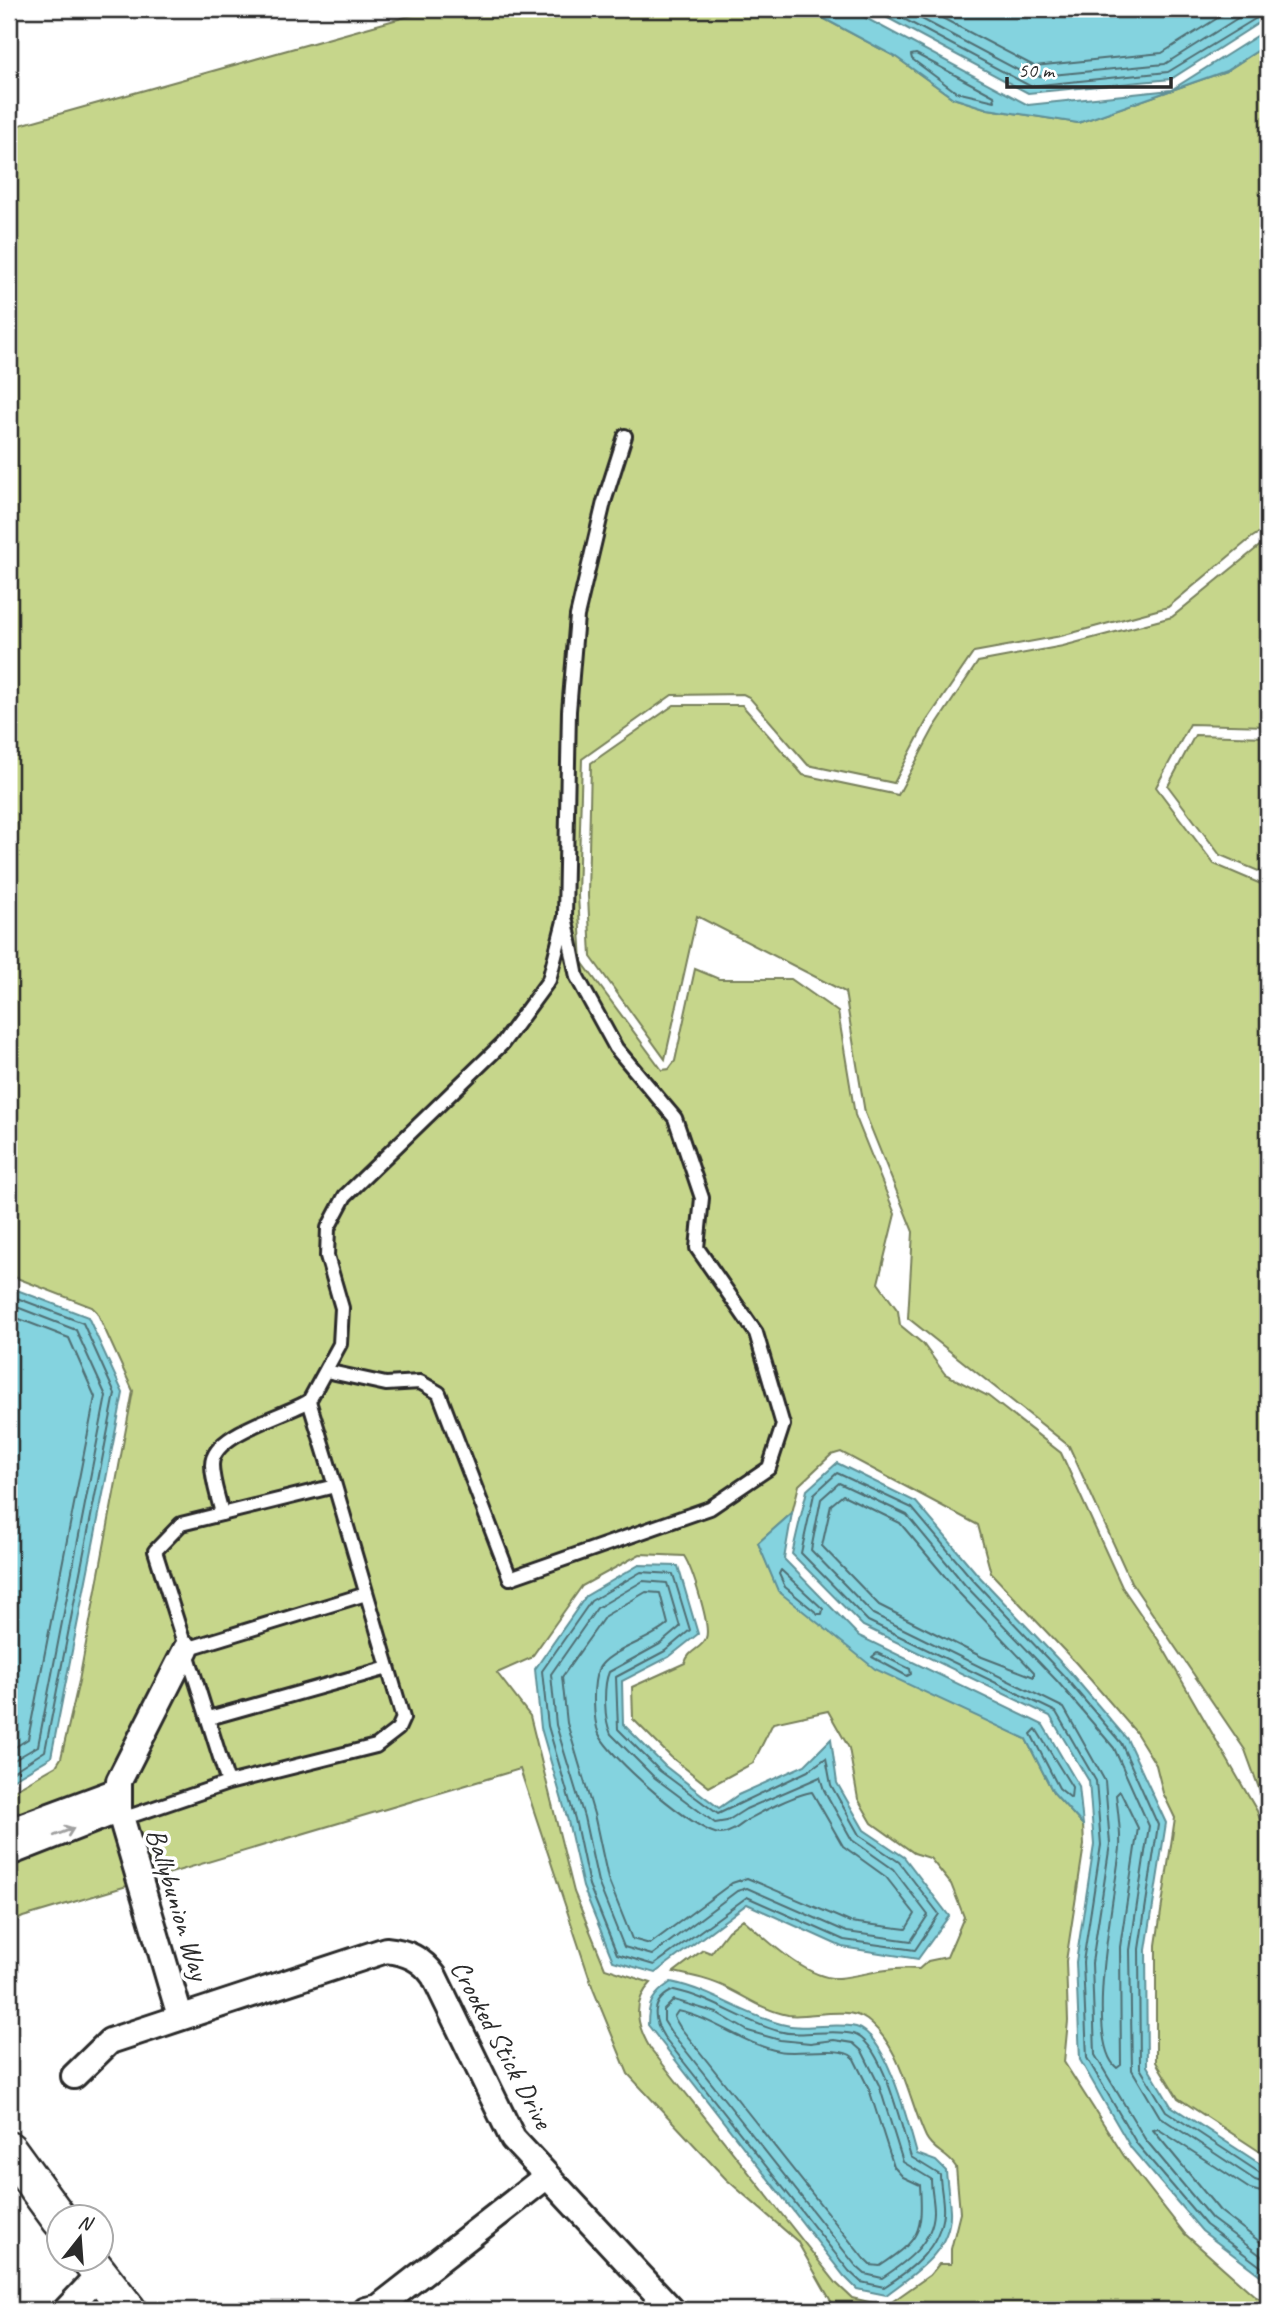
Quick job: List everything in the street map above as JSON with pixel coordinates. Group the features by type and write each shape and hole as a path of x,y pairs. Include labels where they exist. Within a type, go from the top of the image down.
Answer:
{"street":[{"path":"119,1807 119,1781 186,1649"},
{"path":"9,1831 119,1807"},
{"path":"9,1853 119,1807"},
{"name":"Ballybunion Way","path":"119,1807 180,2016"},
{"name":"Crooked Stick Drive","path":"74,2076 110,2041 386,1951 408,1954 427,1966 434,1976 513,2139 672,2310"},
{"path":"9,2150 48,2204"},
{"path":"366,2310 380,2307 547,2176"},
{"path":"66,2310 89,2274"},
{"path":"100,2274 128,2310"}],"lane":[{"path":"326,1371 386,1384 420,1382 439,1393 510,1578 710,1508 769,1468 783,1425 756,1333 697,1248 702,1198 676,1118 610,1036 577,977 565,917 569,711 577,616 604,502 625,436"},
{"path":"222,1514 211,1463 218,1449 229,1437 293,1411 309,1401 340,1344 342,1308 327,1256 328,1228 345,1196 502,1044 549,980 565,917"},
{"path":"119,1807 376,1746 398,1730 403,1718 309,1401"},
{"path":"228,1783 155,1551 181,1524 335,1486"},
{"path":"186,1649 366,1594"},
{"path":"209,1718 388,1668"}],"green space":[{"path":"434,9 806,9 896,57 953,98 988,109 1078,123 1226,71 1268,44 1268,527 1168,607 1061,636 974,652 926,722 894,783 808,765 749,697 743,694 672,695 582,759 578,896 582,962 662,1070 669,1069 675,1061 695,969 719,979 791,979 838,1012 855,1115 895,1214 878,1283 898,1311 900,1325 923,1344 945,1374 988,1396 1061,1453 1122,1587 1159,1641 1257,1811 1268,1842 1268,2157 1178,2098 1156,2062 1156,1945 1175,1818 1163,1793 1156,1765 1135,1731 1076,1663 991,1573 978,1525 841,1452 831,1455 799,1485 792,1513 758,1543 779,1591 981,1717 1026,1739 1053,1792 1083,1825 1084,1845 1066,1961 1068,2021 1064,2062 1124,2156 1185,2234 1256,2297 1268,2302 1268,2310 836,2310 797,2241 726,2179 628,2074 593,1989 520,1769 23,1917 9,1924 9,1866 120,1822 130,1807 130,1785 202,1643 182,1632 107,1781 9,1818 9,1793 56,1766 61,1758 79,1681 133,1391 97,1312 92,1307 9,1275 9,128","holes":["640,1554 684,1556 700,1597 706,1622 706,1638 685,1663 632,1687 633,1719 671,1757 709,1787 753,1763 773,1723 828,1711 849,1748 858,1799 872,1823 914,1853 930,1858 951,1884 964,1917 947,1957 928,1961 919,1969 827,1977 788,1957 743,1919 728,1931 711,1953 703,1950 674,1972 716,1983 765,2008 788,2015 849,2013 859,2016 879,2031 888,2044 903,2074 926,2137 956,2167 960,2213 951,2249 951,2264 939,2264 930,2275 886,2306 852,2298 837,2284 650,2048 639,2023 638,2007 651,1983 605,1968 574,1892 530,1716 497,1673 531,1658 582,1586"]},
{"path":"1268,539 1268,726 1190,724 1156,787 1214,864 1268,887 1268,1813 1245,1750 1131,1582 1069,1446 908,1318 913,1232 865,1113 845,992 697,916 665,1059 591,957 588,896 591,763 674,705 742,705 803,775 898,795 934,728 978,662 1063,646 1172,617"},
{"path":"1195,735 1268,737 1268,875 1220,855 1168,786"}],"water":[{"path":"806,9 849,9 1028,105 1171,90 1268,29 1268,44 1226,71 1078,123 988,109 953,98 896,57"},
{"path":"871,9 1268,9 1268,17 1171,79 1028,93"},
{"path":"9,1287 88,1317 123,1393 51,1757 9,1782"},
{"path":"837,1463 916,1502 977,1574 1068,1670 1127,1739 1166,1823 1146,1950 1147,2066 1171,2106 1268,2169 1268,2281 1202,2231 1131,2148 1080,2060 1076,1962 1094,1845 1089,1781 1050,1716 863,1626 792,1554 807,1490"},
{"path":"792,1513 784,1559 859,1636 1043,1725 1079,1786 1083,1825 1053,1792 1026,1739 875,1669 778,1591 758,1543"},
{"path":"639,1565 678,1566 698,1634 669,1657 622,1681 623,1724 665,1766 719,1808 738,1795 805,1765 831,1739 837,1783 864,1830 904,1857 949,1916 918,1959 842,1947 747,1904 655,1973 613,1961 583,1887 568,1821 541,1728 535,1669 586,1596"},
{"path":"671,1982 701,1991 781,2024 800,2027 856,2027 867,2033 887,2063 917,2154 936,2161 946,2171 949,2225 938,2249 920,2269 886,2295 857,2289 844,2276 648,2025 652,2000"}]}
